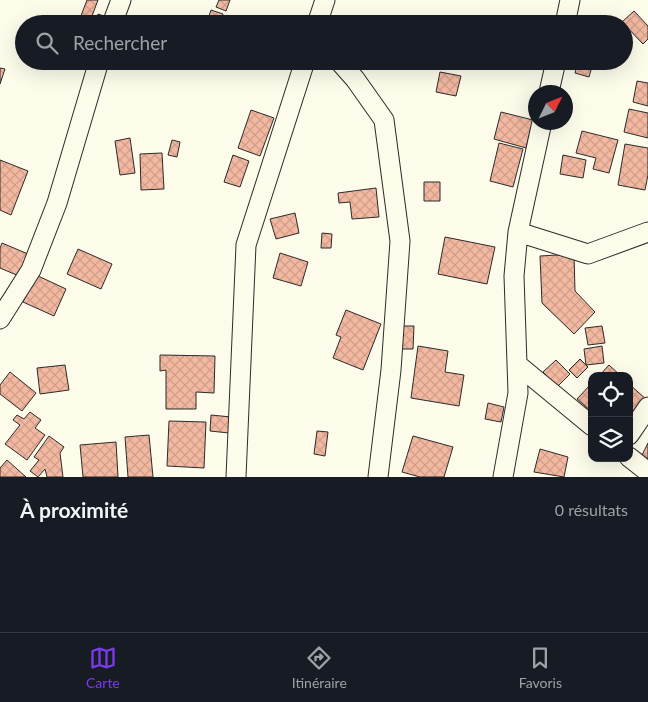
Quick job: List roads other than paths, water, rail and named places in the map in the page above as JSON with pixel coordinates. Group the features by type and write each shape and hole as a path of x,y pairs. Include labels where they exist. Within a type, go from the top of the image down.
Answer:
{"street":[{"path":"115,15 121,0"},
{"path":"320,15 325,0"},
{"path":"567,15 570,0"},
{"path":"0,318 32,270 57,203 96,70"},
{"path":"236,477 246,244 302,70"},
{"path":"347,70 384,120 400,241 391,370 378,477"},
{"path":"551,85 554,70"},
{"path":"503,477 518,393 514,276 518,232 540,130"},
{"path":"518,232 588,254 648,232"},
{"path":"518,365 588,423"},
{"path":"633,429 648,407"},
{"path":"633,460 648,472"}]}
